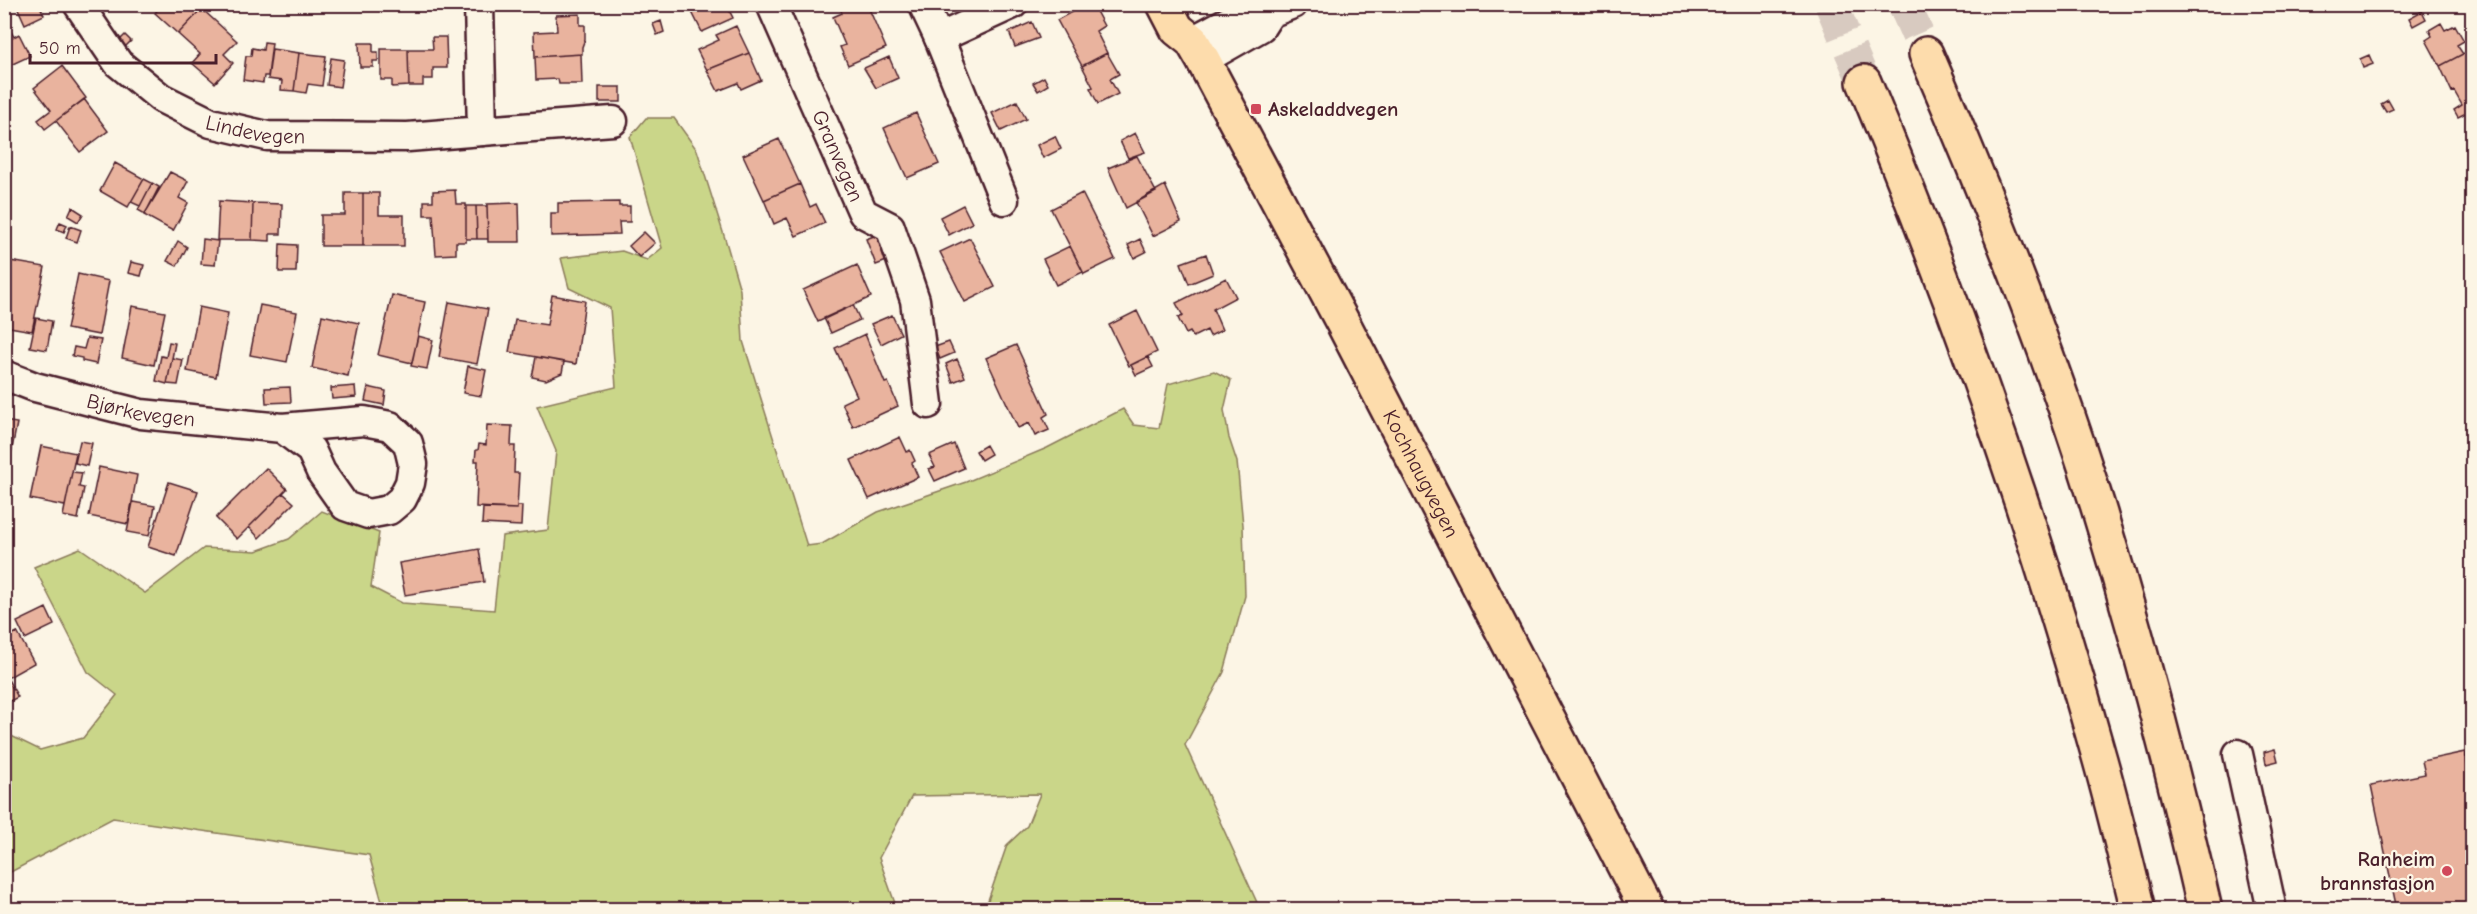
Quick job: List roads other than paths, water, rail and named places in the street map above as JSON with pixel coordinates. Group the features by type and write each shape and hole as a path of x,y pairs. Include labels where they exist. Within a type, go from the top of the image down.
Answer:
{"main road":[{"name":"Kochhaugvegen","path":"1164,4 1177,29 1197,50 1344,325 1647,909"},
{"name":"Kochhaugvegen","path":"1183,4 1192,22 1197,50"},
{"path":"1926,54 1976,170 2019,282 2098,507 2165,743 2205,909"},
{"path":"1864,82 1911,195 1956,314 2033,537 2101,762 2138,909"}],"street":[{"name":"Lindevegen","path":"78,4 118,63 161,98 211,123 267,136 408,137 613,121"},
{"path":"479,4 482,130"},
{"name":"Granvegen","path":"771,4 863,213 890,227 915,300 928,404"},
{"path":"923,4 939,38 1004,200"},
{"path":"939,38 1013,4"},
{"path":"1197,50 1253,8 1282,9"},
{"name":"Bjørkevegen","path":"4,375 35,387 141,414 282,428"},
{"path":"2238,754 2272,909"}],"tunnel":[{"path":"1831,4 1864,82"},
{"path":"1904,4 1926,54"}],"place":[{"name":"Askeladdvegen","path":"1256,109"},
{"name":"Ranheim brannstasjon","path":"2447,871"}]}
